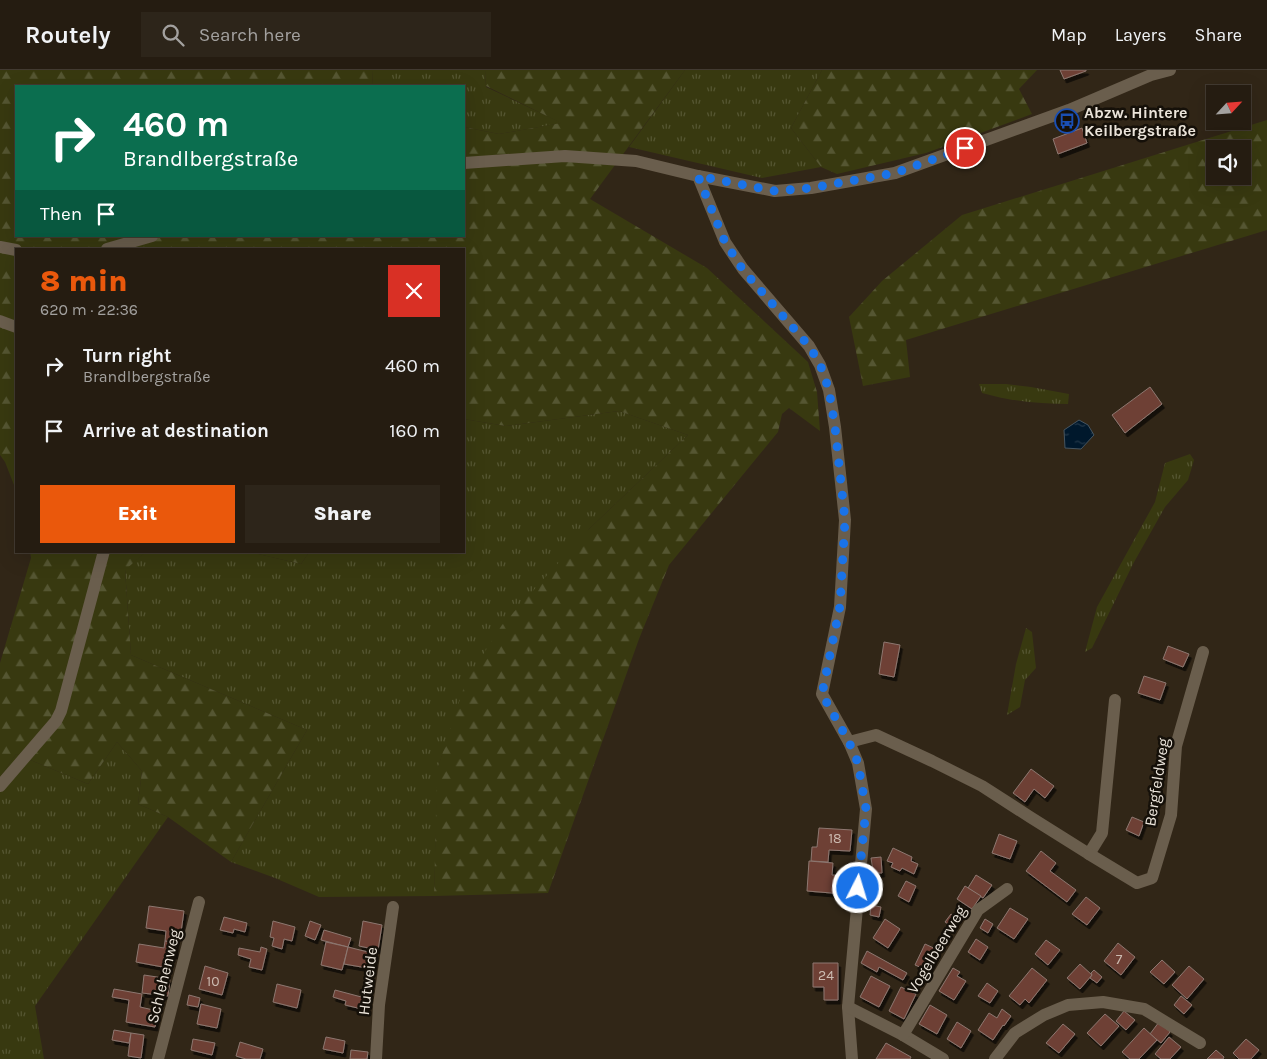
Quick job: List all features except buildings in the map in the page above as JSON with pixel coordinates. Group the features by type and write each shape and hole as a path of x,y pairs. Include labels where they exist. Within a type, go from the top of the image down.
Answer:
{"street":[{"path":"465,164 564,156 636,161 698,176 775,191 811,188 895,173 1069,110 1170,70"},
{"path":"698,176 725,242 743,270 809,346 820,364 829,390 845,520 840,606 822,694 849,742 858,763 866,809 848,1007 852,1059"},
{"path":"110,248 149,237"},
{"path":"0,247 15,250"},
{"path":"0,321 15,327"},
{"path":"0,786 56,721 61,711 103,553"},
{"name":"Bergfeldweg","path":"849,742 876,735 932,760 982,786 1030,818 1137,883 1152,878 1171,815 1176,746 1203,652"},
{"path":"1089,854 1102,833 1115,700"},
{"name":"Vogelbeerweg","path":"903,1035 978,910 1007,889"},
{"name":"Schlehenweg","path":"158,1059 198,902"},
{"name":"Hutweide","path":"376,1059 379,1005 393,907"},
{"path":"995,1059 1015,1032 1044,1016 1068,1005 1103,1002 1144,1008 1200,1043"},
{"path":"848,1007 903,1035 943,1059"}],"green space":[{"path":"0,70 373,70 372,85 15,85 15,237 465,237 465,127 499,134 561,123 486,86 485,70 685,70 590,199 707,268 808,362 817,392 820,431 789,408 782,414 778,432 669,565 639,639 548,893 434,896 437,770 466,681 502,625 589,529 688,435 619,411 506,426 465,419 465,248 15,248 15,487 5,462 0,455"},
{"path":"373,70 485,70 486,87 562,123 499,134 465,127 465,85 372,85"},
{"path":"685,70 822,70 791,128 821,167 762,178 629,147"},
{"path":"822,70 1037,70 1019,89 1032,114 926,153 837,174 821,167 791,128"},
{"path":"1267,120 1267,230 906,340 910,377 863,386 849,317 882,281 962,215 1235,130 1251,130 1251,125"},
{"path":"979,384 1006,384 1069,394 1068,404 1025,402 993,396 982,393"},
{"path":"619,411 688,435 589,529 446,744 438,767 434,896 319,897 231,862 307,730 131,655 125,569 145,553 254,553 301,564 309,553 465,553 465,419 506,426"},
{"path":"1190,454 1194,460 1188,480 1165,507 1133,564 1092,648 1085,652 1097,607 1155,502 1165,463"},
{"path":"30,553 145,553 125,570 131,655 307,730 231,862 168,817 138,804 142,771 117,742 88,784 16,754 0,777 0,663 31,558"},
{"path":"254,553 309,553 301,564"},
{"path":"1026,628 1032,632 1036,668 1025,680 1020,707 1007,715 1016,664"},
{"path":"117,742 142,771 138,804 168,817 35,1006 44,1059 0,1059 0,777 16,754 88,784"}],"water":[{"path":"1079,420 1088,425 1094,435 1081,449 1065,448 1064,430"}],"place":[{"name":"Abzw. Hintere Keilbergstraße","path":"1067,121"}],"route":[{"path":"858,888 866,809 858,763 849,742 822,694 840,606 845,520 829,390 820,364 809,346 743,270 725,242 698,176 775,191 811,188 895,173 965,148"}]}
